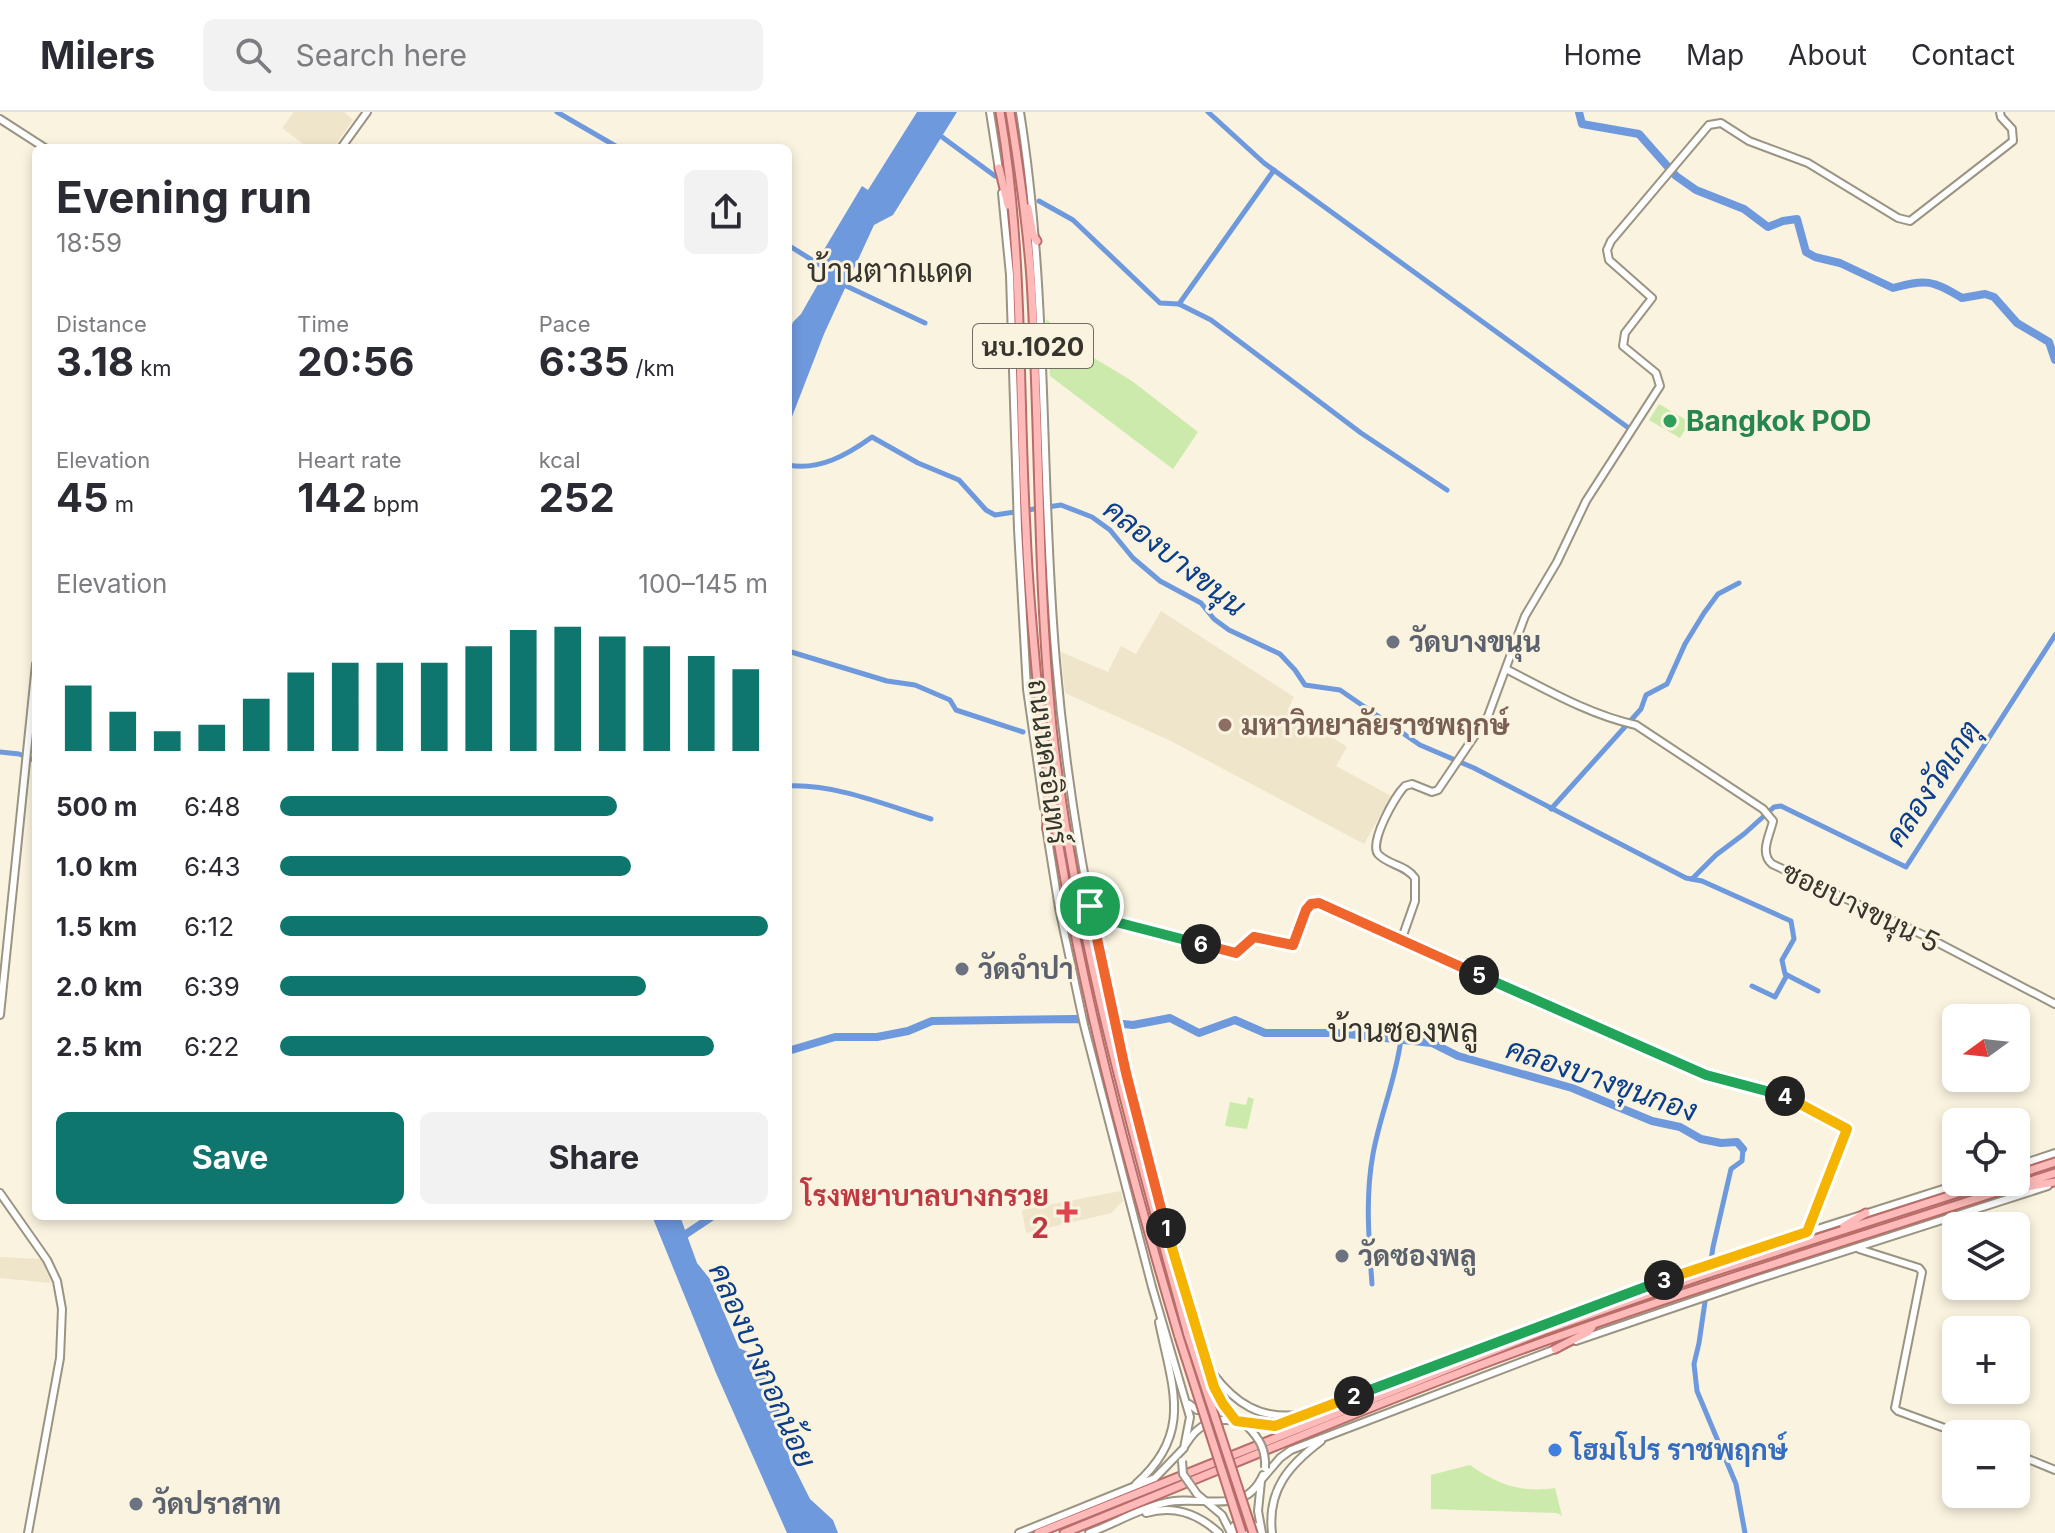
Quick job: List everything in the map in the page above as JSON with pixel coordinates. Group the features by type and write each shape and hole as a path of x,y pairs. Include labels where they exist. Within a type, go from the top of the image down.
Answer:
{"main road":[{"path":"344,144 367,112"},
{"name":"ถนนนครอินทร์","path":"990,112 1010,275 1021,509 1036,668 1047,764 1075,941 1135,1189 1242,1533"},
{"name":"ถนนนครอินทร์","path":"1010,112 1022,187 1031,278 1042,504 1065,755 1090,906 1116,1029 1167,1231 1214,1387 1236,1421"},
{"name":"ถนนนครอินทร์","path":"1020,112 1037,241 1042,504"},
{"path":"1401,941 1415,901 1415,878 1379,854 1375,847 1376,839 1405,786 1412,784 1435,792 1488,716 1525,616 1557,562 1586,501 1658,391 1660,381 1656,373 1627,351 1622,343 1625,333 1652,301 1650,294 1609,260 1607,253 1611,241 1709,125 1719,123 1754,143 1811,165 1898,218 1910,221 2013,141 2012,129 2000,112"},
{"name":"ถนนนครอินทร์","path":"1000,114 1014,222 1022,382 1021,509"},
{"path":"0,119 39,144"},
{"path":"999,168 1014,222"},
{"path":"1022,187 1037,241"},
{"name":"ถนนนครอินทร์","path":"1043,513 1052,728 1079,895 1104,1016 1188,1335 1258,1532"},
{"name":"ถนนนครอินทร์","path":"1022,519 1027,689 1059,908 1084,1025 1152,1287 1188,1403 1190,1417 1184,1448"},
{"name":"ซอยบางขนุน 5","path":"1506,669 1558,695 1625,723 1633,723 1766,811 1772,824 1765,856 1772,864 1923,935 2055,1004"},
{"path":"0,1015 32,700"},
{"path":"1052,728 1065,755"},
{"path":"1047,764 1047,829"},
{"path":"1090,906 1112,921 1236,953 1254,937 1293,945 1306,910 1311,904 1319,903 1706,1075 1784,1095 1847,1129 1807,1232"},
{"path":"1096,940 1102,926 1112,921"},
{"path":"2030,1161 2055,1153"},
{"path":"2030,1170 2055,1162"},
{"path":"2030,1181 2055,1173"},
{"path":"2030,1186 2055,1183"},
{"path":"1089,1533 1103,1530 1166,1502 1238,1501 1256,1488 1284,1453 1327,1436 1555,1349 2055,1183"},
{"path":"1147,1185 1167,1231"},
{"path":"1714,1267 1807,1232 1942,1189"},
{"path":"0,1193 44,1254 57,1281 62,1309 60,1358 28,1533"},
{"path":"1019,1533 1163,1473 1202,1425 1223,1419 1275,1426 1509,1336 1701,1271 1948,1196"},
{"path":"1064,1533 1384,1403 1593,1325 1982,1196"},
{"path":"1828,1234 1866,1213"},
{"path":"1877,1241 1887,1256"},
{"path":"1855,1248 1919,1268 1923,1277 1917,1293 1895,1408 1942,1427"},
{"path":"1038,1533 1701,1271"},
{"path":"1130,1489 1157,1462 1171,1438 1175,1423 1174,1389 1152,1287"},
{"path":"1555,1349 1590,1330 1593,1325"},
{"path":"1509,1336 1543,1331"},
{"path":"1207,1367 1231,1395 1251,1410 1284,1417 1306,1414"},
{"path":"1188,1403 1197,1410 1205,1410 1212,1404 1214,1387"},
{"path":"1236,1421 1257,1435 1263,1447 1265,1468 1258,1532"},
{"path":"1272,1533 1273,1501 1284,1476 1300,1456 1327,1436"},
{"path":"1184,1448 1183,1474 1197,1494 1222,1515 1232,1533"},
{"path":"2030,1460 2055,1470"},
{"path":"1132,1515 1174,1509 1194,1515 1219,1533"},
{"path":"1232,1533 1233,1527 1243,1518 1258,1532"}],"shaded area":[{"path":"294,112 344,112 353,120 336,144 304,144 282,128"},
{"name":"มหาวิทยาลัยราชพฤกษ์","path":"1161,611 1294,697 1288,709 1347,747 1336,766 1391,796 1364,844 1173,742 1065,693 1061,652 1108,672 1121,646 1136,654"},
{"name":"โรงพยาบาลบางกรวย 2","path":"1121,1191 1123,1201 1111,1213 1026,1233 1022,1210"},
{"path":"0,1257 41,1259 51,1283 0,1278"}],"green space":[{"path":"1046,319 1089,355 1132,381 1198,432 1173,469 1050,376"},
{"name":"Bangkok POD","path":"1659,404 1690,422 1680,438 1649,420"},
{"path":"1248,1097 1254,1099 1247,1129 1225,1126 1230,1102 1246,1105"},
{"path":"1470,1465 1510,1486 1555,1488 1562,1516 1557,1513 1431,1509 1431,1475"}],"water":[{"path":"917,112 957,112 893,215 874,225 824,334 792,417 792,325 825,272 819,258 862,186 868,190"},
{"path":"654,1220 681,1220 697,1263 710,1279 739,1348 759,1357 781,1414 780,1431 790,1459 810,1499 833,1520 838,1533 787,1533 716,1373"}],"waterway":[{"path":"557,112 612,144"},
{"path":"1208,112 1264,163 1630,429"},
{"path":"1579,112 1582,124 1639,134 1676,176 1696,190 1744,209 1768,227 1797,219 1806,252 1815,257 1840,263 1893,288 1929,283 1962,298 1985,294 1994,297 2017,323 2049,342 2055,360"},
{"path":"938,134 995,176"},
{"path":"1179,304 1274,170"},
{"path":"1039,201 1073,220 1160,303 1179,304 1211,320 1361,433 1447,490"},
{"path":"792,248 828,270"},
{"path":"842,284 925,323"},
{"name":"คลองบางขนุน","path":"792,465 822,464 853,450 872,437 918,463 959,480 986,510 995,515 1061,505 1092,517 1110,530 1133,558 1160,581 1201,603 1214,619 1229,630 1280,654 1305,685 1340,690 1420,745 1474,768 1686,878 1702,881 1791,921 1794,939 1782,960 1785,974 1818,991"},
{"path":"1551,809 1641,709 1646,695 1667,684 1685,644 1704,613 1718,594 1739,583"},
{"name":"คลองวัดเกตุ","path":"1692,879 1774,807 1781,806 1906,867 2055,635"},
{"path":"792,652 887,681 915,685 950,700 956,710 1023,732"},
{"path":"0,752 32,759"},
{"path":"792,786 842,792 931,819"},
{"path":"1752,986 1775,997 1787,975"},
{"name":"คลองบางขุนกอง","path":"792,1050 835,1037 877,1037 908,1031 932,1021 1075,1019 1133,1025 1170,1018 1199,1033 1235,1020 1265,1033 1338,1033 1432,1043 1458,1056 1572,1088 1652,1121 1680,1127 1701,1139 1737,1142 1743,1149"},
{"path":"1372,1284 1369,1186 1376,1140 1401,1039"},
{"path":"1743,1149 1742,1161 1731,1169 1713,1247 1694,1364 1697,1391 1736,1484 1745,1533"},
{"name":"คลองบางขุนกอง","path":"680,1238 707,1220"}],"place":[{"name":"Bangkok POD","path":"1670,421"},
{"name":"วัดบางขนุน","path":"1393,642"},
{"name":"มหาวิทยาลัยราชพฤกษ์","path":"1225,725"},
{"name":"วัดจําปา","path":"962,969"},
{"name":"โรงพยาบาลบางกรวย 2","path":"1067,1212"},
{"name":"วัดซองพลู","path":"1342,1256"},
{"name":"โฮมโปร ราชพฤกษ์","path":"1555,1450"},
{"name":"วัดปราสาท","path":"136,1504"}],"district":[{"name":"บ้านตากแดด","path":"890,270"},
{"name":"บ้านซองพลู","path":"1403,1030"}],"route":[{"path":"1319,903 1423,952 1706,1075 1776,1092 1847,1129 1807,1232 1588,1306 1283,1424 1263,1426 1236,1421 1214,1387 1167,1231 1126,1073 1090,906 1112,921 1236,953 1254,937 1293,945 1306,910 1311,904 1319,903"}],"water label":[{"name":"คลองบางกอกน้อย","path":"763,1365"}]}
